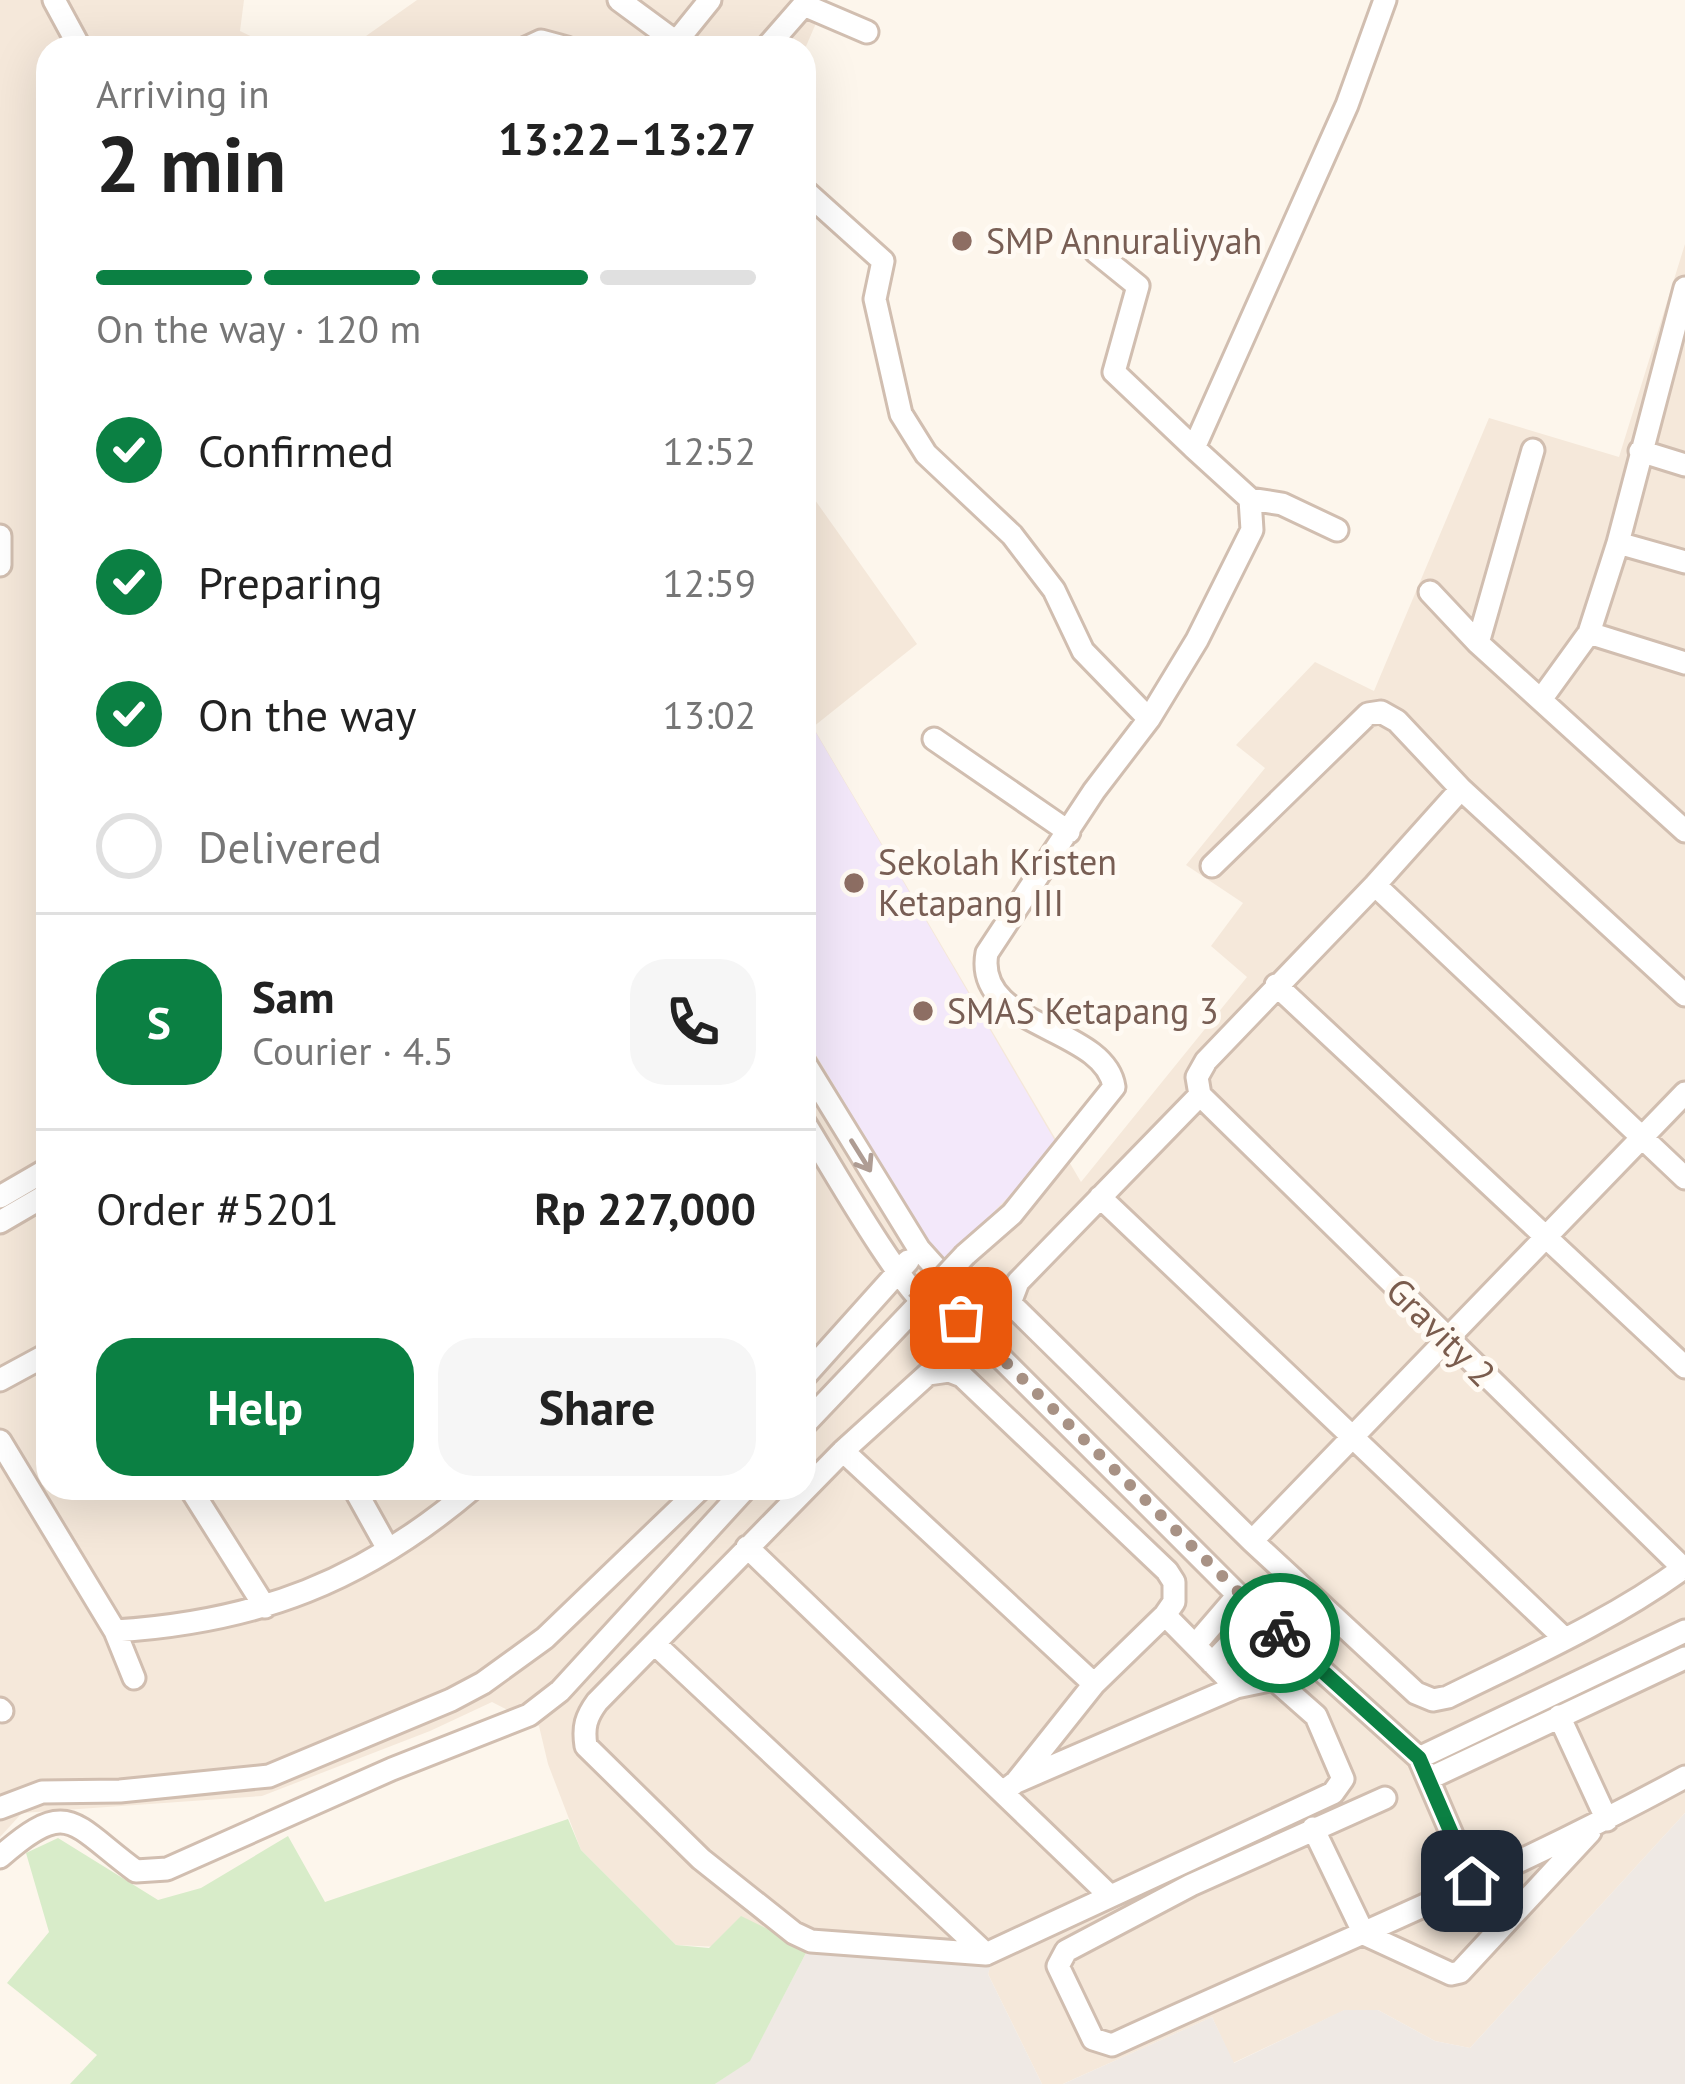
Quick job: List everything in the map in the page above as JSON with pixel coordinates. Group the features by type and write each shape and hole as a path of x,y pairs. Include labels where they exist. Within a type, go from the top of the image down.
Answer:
{"street":[{"path":"54,0 74,36"},
{"path":"619,0 668,36"},
{"path":"686,36 710,0"},
{"path":"1195,448 1347,105 1385,0"},
{"path":"776,36 806,2 867,32"},
{"path":"816,201 883,261 875,299 901,414 926,454 1012,535 1054,590 1083,651 1149,719"},
{"path":"1096,252 1138,286 1114,372 1250,499 1282,504 1337,530"},
{"path":"1542,698 1589,633 1618,543 1640,451 1674,370 1685,288"},
{"path":"1478,643 1533,450"},
{"path":"1640,451 1685,465"},
{"path":"816,1413 965,1256 1012,1214 1114,1087 1106,1069 1087,1051 1012,1008 999,995 985,968 989,948 1149,719 1197,640 1252,530 1250,499"},
{"path":"0,536 0,565"},
{"path":"1618,543 1685,562"},
{"path":"1430,592 1478,643 1685,832"},
{"path":"1589,633 1676,660 1685,676"},
{"path":"1212,866 1368,715 1381,712 1397,721 1461,789 1685,995"},
{"path":"934,739 1069,832"},
{"path":"1461,789 1200,1069 1197,1086 1201,1095 1018,1282 1010,1298 1012,1309 1252,1541 1416,1694 1429,1699 1448,1696 1565,1639 1629,1605 1684,1567"},
{"path":"1375,885 1685,1178"},
{"path":"1276,986 1685,1367"},
{"path":"816,1082 919,1249 955,1288 961,1318"},
{"path":"1252,1541 1685,1093"},
{"name":"Gravity 2","path":"1201,1095 1684,1567"},
{"path":"816,1141 898,1271 934,1312 961,1318 1238,1595 1423,1769 1472,1881"},
{"path":"0,1197 36,1176"},
{"path":"1100,1197 1565,1639"},
{"path":"0,1222 36,1201"},
{"path":"816,1363 919,1249"},
{"path":"0,1381 36,1361"},
{"path":"816,1478 928,1374 949,1371 962,1376 1167,1571 1175,1589 1174,1603 1165,1616 1094,1684 1010,1787"},
{"path":"0,1442 115,1631 134,1678"},
{"path":"843,1451 1094,1684"},
{"path":"198,1500 265,1606"},
{"path":"361,1500 388,1550"},
{"path":"115,1631 194,1624 333,1582 428,1526 459,1500"},
{"path":"0,1808 42,1792 120,1791 269,1776 451,1700 545,1638 689,1500"},
{"path":"0,1857 38,1826 53,1822 83,1830 136,1871 167,1869 392,1769 529,1715 560,1691 735,1500"},
{"path":"794,1500 586,1716 586,1746 701,1859 794,1933 811,1941 986,1954 1340,1786 1343,1779 1316,1716 1274,1679 1236,1687 1010,1787"},
{"path":"747,1547 1010,1787 1108,1894"},
{"path":"1195,1645 1238,1595"},
{"path":"1212,1663 1259,1614"},
{"path":"1165,1616 1236,1687"},
{"path":"1423,1769 1685,1630"},
{"path":"656,1645 986,1954"},
{"path":"1423,1769 1559,1717 1685,1658"},
{"path":"1559,1717 1603,1822"},
{"path":"1385,1798 1191,1885 1066,1951 1058,1966 1093,2038 1112,2045 1364,1934 1603,1822 1685,1778"},
{"path":"1313,1828 1364,1934 1456,1974 1603,1822"}],"shaded area":[{"path":"0,0 244,0 240,31 250,36 36,36 36,1500 816,1500 816,732 1081,1182 1247,977 1211,946 1243,903 1186,865 1265,768 1236,745 1315,662 1374,691 1489,418 1619,457 1685,244 1685,1813 1470,2048 1435,2041 1378,2010 1345,2010 1233,2063 1212,2017 1063,2084 1042,2084 988,1974 992,1959 676,1945 581,1850 548,1764 539,1726 492,1702 262,1796 22,1813 0,1837"},
{"path":"417,0 826,0 810,36 366,36"},
{"path":"816,501 917,644 816,725"},
{"name":"Sekolah Kristen Ketapang III","path":"816,733 1058,1146 942,1265 816,1055"},
{"path":"1685,1813 1685,2084 1063,2084 1212,2017 1234,2063 1344,2010 1378,2010 1435,2041 1470,2048"},
{"path":"808,1949 993,1958 988,1974 1042,2084 715,2084 750,2060"}],"green space":[{"path":"568,1819 581,1850 676,1945 709,1948 741,1916 808,1949 750,2061 715,2084 70,2084 97,2055 7,1983 49,1932 26,1853 58,1838 158,1900 201,1888 288,1836 325,1902"}],"way so far":[{"path":"961,1318 1280,1633"}],"place":[{"name":"SMP Annuraliyyah","path":"962,241"},
{"name":"Sekolah Kristen Ketapang III","path":"854,883"},
{"name":"SMAS Ketapang 3","path":"923,1011"}],"route":[{"path":"1280,1633 1419,1758 1472,1881"}]}
